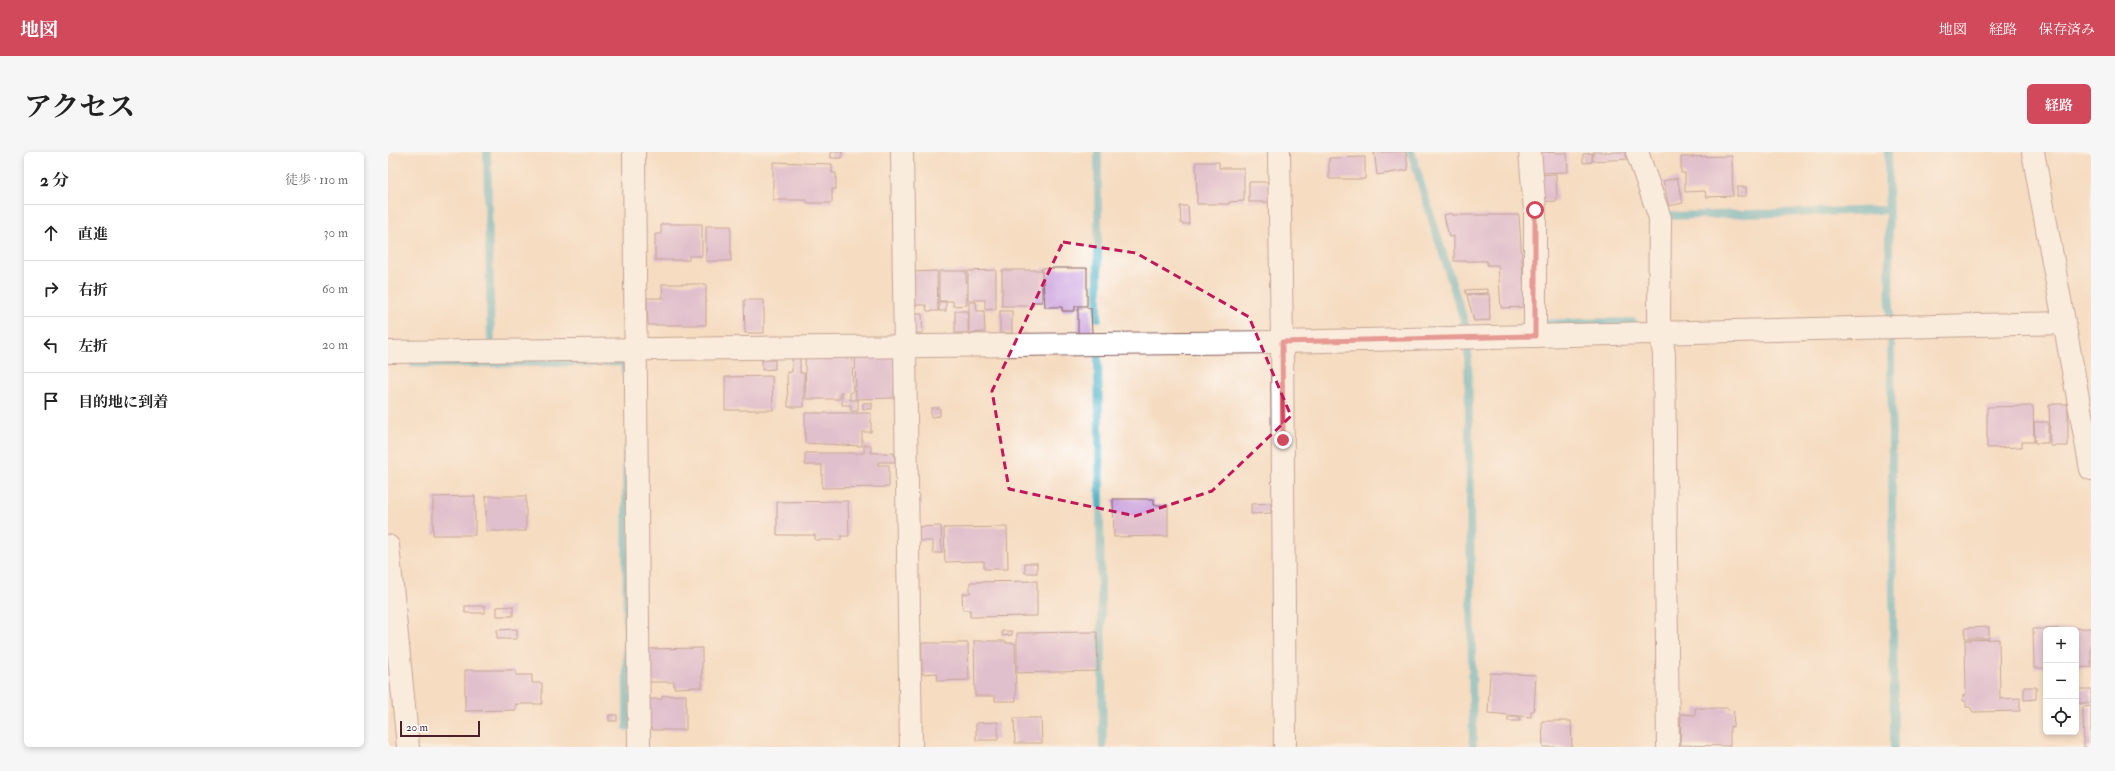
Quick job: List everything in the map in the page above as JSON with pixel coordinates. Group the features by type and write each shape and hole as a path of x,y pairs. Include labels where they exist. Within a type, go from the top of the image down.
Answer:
{"street":[{"path":"634,152 639,747"},
{"path":"902,152 911,747"},
{"path":"1279,152 1285,747"},
{"path":"1530,152 1535,210 1535,336"},
{"path":"1637,152 1660,218 1661,331 1664,355 1668,747"},
{"path":"2033,152 2064,322 2085,402 2091,468"},
{"path":"388,352 636,350 904,345 1282,342 1535,336 1661,331 2064,322"},
{"path":"388,546 408,747"}],"highlighted area":[{"path":"1063,242 1136,253 1249,317 1291,416 1212,491 1135,516 1009,489 992,391"}],"building":[{"path":"831,152 842,152 842,158 831,158"},
{"path":"1374,152 1406,152 1408,170 1377,175"},
{"path":"1534,152 1567,153 1568,172 1535,173"},
{"path":"1593,152 1627,152 1630,159 1593,161"},
{"path":"1592,153 1592,162 1583,163 1583,154"},
{"path":"1732,156 1733,196 1706,197 1705,191 1685,192 1685,173 1681,173 1681,157"},
{"path":"1365,157 1365,179 1329,179 1329,158"},
{"path":"773,162 832,164 832,173 836,173 836,189 832,189 832,203 807,203 807,200 773,200"},
{"path":"1196,162 1219,162 1219,168 1244,168 1244,201 1229,202 1229,204 1197,204"},
{"path":"1556,174 1557,201 1537,202 1539,175"},
{"path":"1677,178 1683,203 1669,206 1663,181"},
{"path":"1249,182 1269,182 1269,202 1249,202"},
{"path":"1737,187 1746,187 1746,196 1737,196"},
{"path":"1180,206 1188,206 1189,224 1181,224"},
{"path":"1452,213 1452,215 1519,215 1525,307 1501,308 1498,265 1487,265 1487,261 1454,261 1454,236 1449,237 1444,215"},
{"path":"661,224 702,224 702,256 689,256 689,260 655,260 655,234 661,234"},
{"path":"706,226 731,226 731,261 706,261"},
{"path":"1042,268 1087,268 1087,306 1075,306 1075,311 1062,311 1062,307 1045,307"},
{"path":"996,270 996,309 985,310 985,300 968,300 968,271"},
{"path":"1002,270 1042,270 1042,302 1033,302 1033,306 1002,306"},
{"path":"937,271 938,311 927,311 926,305 912,305 911,272"},
{"path":"939,271 966,271 967,305 953,306 953,301 939,301"},
{"path":"662,284 706,284 706,325 648,325 647,298 663,298"},
{"path":"1488,289 1488,293 1466,294 1465,290"},
{"path":"1489,294 1490,320 1474,321 1467,295"},
{"path":"744,300 764,300 764,333 745,333"},
{"path":"939,302 946,302 946,311 939,311"},
{"path":"969,302 976,302 977,311 984,311 985,332 969,333"},
{"path":"1091,308 1092,333 1078,333 1078,309"},
{"path":"955,311 968,311 968,333 955,333"},
{"path":"1000,311 1012,311 1012,333 1000,333"},
{"path":"912,314 922,314 923,333 912,333"},
{"path":"805,353 852,354 853,392 850,392 850,400 858,400 858,411 851,411 851,405 842,405 842,392 840,392 840,399 806,399"},
{"path":"792,356 800,356 800,373 804,373 804,407 788,407 787,372 792,372"},
{"path":"855,356 894,356 894,398 856,399"},
{"path":"762,360 775,360 775,369 762,370"},
{"path":"772,376 773,410 725,410 725,377"},
{"path":"863,403 872,403 872,409 863,409"},
{"path":"2049,404 2068,404 2068,446 2050,446"},
{"path":"2033,406 2034,442 2022,442 2022,447 1987,448 1987,407"},
{"path":"931,408 940,408 940,416 931,417"},
{"path":"805,413 871,413 871,432 862,432 862,446 805,443"},
{"path":"2034,422 2048,422 2048,443 2035,443"},
{"path":"864,445 871,445 871,453 894,453 895,462 878,462 878,465 889,465 889,487 822,488 822,465 805,465 805,453 864,453"},
{"path":"475,496 475,535 433,535 433,497"},
{"path":"486,496 526,496 526,531 486,531"},
{"path":"1113,499 1154,499 1154,505 1168,505 1168,536 1114,537"},
{"path":"848,501 849,536 841,536 841,540 815,540 815,535 777,535 777,502"},
{"path":"1271,503 1271,513 1251,514 1251,504"},
{"path":"941,526 942,553 933,553 933,541 917,541 917,527"},
{"path":"1007,527 1008,569 984,569 984,561 945,562 944,528"},
{"path":"1025,563 1037,563 1037,573 1025,573"},
{"path":"1037,581 1037,616 970,617 970,610 963,610 962,594 970,593 970,582"},
{"path":"465,606 485,606 485,613 465,613"},
{"path":"513,606 513,616 497,616 497,607"},
{"path":"1989,627 1989,638 1965,638 1965,628"},
{"path":"2079,628 2091,628 2091,667 2079,668"},
{"path":"517,629 517,639 497,639 497,630"},
{"path":"2033,629 2043,629 2043,668 2034,668"},
{"path":"1002,631 1012,631 1012,635 1002,636"},
{"path":"1097,632 1098,671 1017,673 1017,633"},
{"path":"1999,639 2000,699 2020,698 2020,711 1973,712 1970,707 1966,707 1966,701 1963,701 1963,695 1966,695 1965,640"},
{"path":"974,641 1006,641 1006,643 1015,643 1016,701 995,701 995,696 975,696"},
{"path":"922,643 968,643 969,680 938,681 937,673 922,674"},
{"path":"702,648 702,687 674,688 674,682 647,682 647,649"},
{"path":"465,670 516,670 516,675 532,675 532,683 542,683 542,704 516,704 516,710 465,711"},
{"path":"1490,673 1536,675 1534,711 1531,711 1531,717 1488,713"},
{"path":"2024,687 2036,687 2036,699 2024,700"},
{"path":"2079,689 2091,689 2091,703 2079,703"},
{"path":"686,695 686,730 653,730 644,721 644,699 662,699 662,696"},
{"path":"2091,706 2091,747 2084,747 2083,707"},
{"path":"1695,708 1728,708 1728,710 1734,711 1733,727 1730,726 1730,746 1680,745 1681,714 1695,715"},
{"path":"609,715 617,715 617,721 609,721"},
{"path":"1508,717 1520,717 1520,721 1508,721"},
{"path":"1014,718 1041,718 1042,743 1015,743"},
{"path":"1542,721 1571,721 1572,747 1543,747"},
{"path":"998,722 998,740 976,740 976,723"}],"waterway":[{"path":"487,152 491,341"},
{"path":"1098,152 1098,318"},
{"path":"1411,152 1465,324"},
{"path":"1888,152 1890,317"},
{"path":"1669,216 1889,210"},
{"path":"1547,323 1633,322"},
{"path":"1891,337 1894,747"},
{"path":"1468,347 1473,747"},
{"path":"1098,354 1103,745"},
{"path":"413,364 625,362 625,372"},
{"path":"626,450 627,727"}],"route":[{"path":"1283,440 1282,342 1535,336 1535,210"}]}
